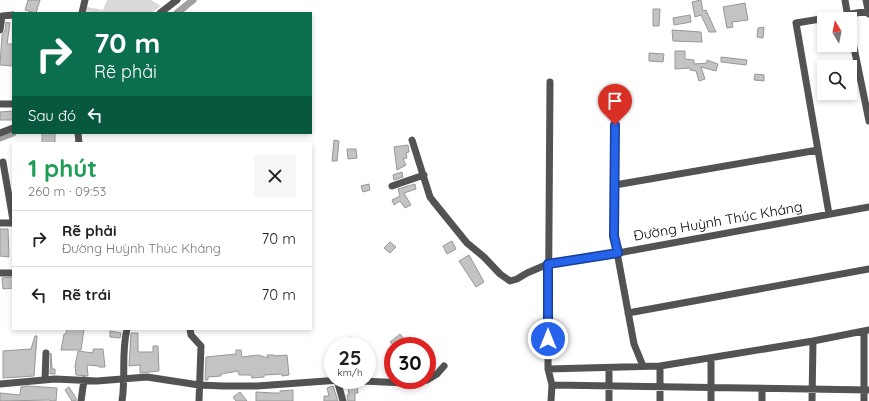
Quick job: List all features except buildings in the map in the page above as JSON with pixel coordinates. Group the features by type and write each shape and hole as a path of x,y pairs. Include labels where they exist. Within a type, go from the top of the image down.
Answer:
{"street":[{"path":"82,12 85,0"},
{"path":"161,12 177,0"},
{"path":"845,0 847,12"},
{"path":"857,15 869,12 866,0"},
{"path":"0,30 2,16 12,15"},
{"path":"817,21 796,23 829,214"},
{"path":"855,52 869,121"},
{"path":"550,82 548,369 552,385 551,401"},
{"path":"0,104 12,104"},
{"path":"615,125 614,236 634,344 643,366"},
{"path":"0,134 12,128"},
{"path":"392,186 424,175 412,140"},
{"path":"615,185 818,150"},
{"path":"3,162 12,216"},
{"name":"Đường Huỳnh Thúc Kháng","path":"424,175 432,201 467,243 500,274 510,281 548,264 618,253 869,207"},
{"path":"0,223 12,222"},
{"path":"628,313 692,300 869,269"},
{"path":"0,273 10,273"},
{"path":"122,401 124,389 124,341 128,330"},
{"path":"190,330 191,335 201,346 199,401"},
{"path":"548,369 660,366 866,331 866,390 864,401"},
{"path":"812,401 813,341"},
{"path":"45,380 46,353"},
{"path":"711,358 711,401"},
{"path":"436,375 444,366"},
{"path":"660,366 660,401"},
{"path":"609,368 609,401"},
{"path":"0,384 45,380 97,381 147,377 199,385 257,386 324,381"},
{"path":"81,401 84,380"},
{"path":"552,385 866,390"},
{"path":"340,389 343,401"},
{"path":"762,389 762,401"}],"shaded area":[{"path":"107,0 151,0 161,6 152,12 86,12 87,7 103,10"}],"waterway":[{"path":"178,12 193,0"},
{"path":"0,138 12,133"}],"route":[{"path":"548,339 548,264 618,253 614,236 615,125"}]}
